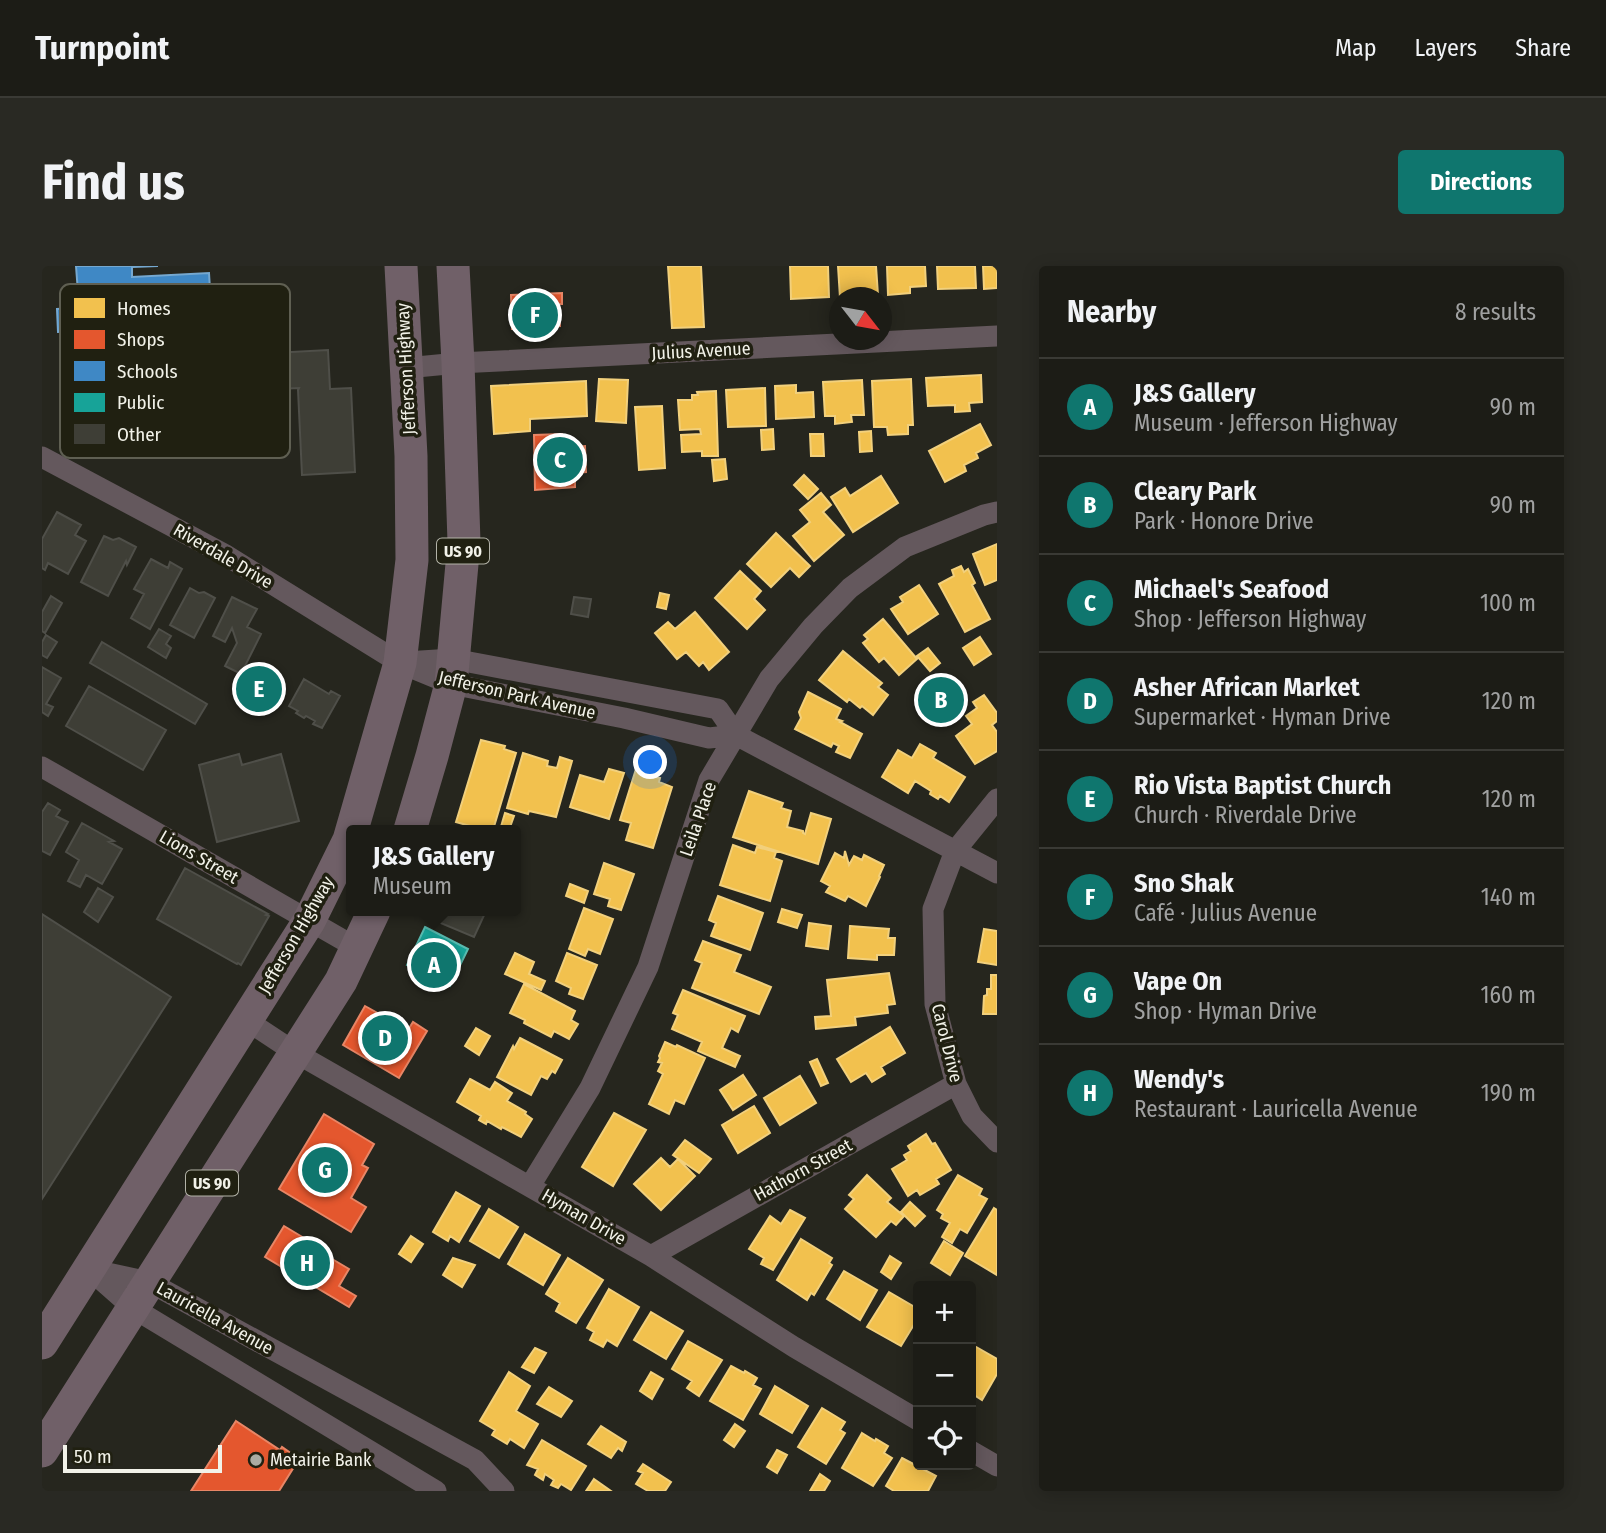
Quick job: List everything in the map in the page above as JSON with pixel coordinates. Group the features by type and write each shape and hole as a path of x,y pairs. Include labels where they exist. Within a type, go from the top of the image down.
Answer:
{"main road":[{"name":"Jefferson Highway","path":"354,825 400,663 412,560 411,456 401,266"},
{"name":"US 90","path":"411,825 432,756 452,671 464,542 453,266"},
{"name":"Jefferson Highway","path":"42,1343 309,921 346,847"},
{"name":"US 90","path":"42,1451 341,981 372,916"}],"street":[{"name":"Julius Avenue","path":"406,368 458,363 997,336"},
{"name":"Riverdale Drive","path":"42,457 224,554 400,663"},
{"name":"Leila Place","path":"530,1186 590,1088 648,967 709,780 769,679 813,626 850,588 905,547 997,512"},
{"name":"Jefferson Park Avenue","path":"400,663 718,709 736,735 997,873"},
{"name":"Jefferson Park Avenue","path":"452,671 709,738 736,735"},
{"name":"Lions Street","path":"42,766 357,948"},
{"name":"Carol Drive","path":"997,799 955,851 933,909 935,1004 956,1084 972,1116 997,1142"},
{"name":"Hyman Drive","path":"246,1020 296,1053 651,1256 794,1347 913,1417"},
{"name":"Hathorn Street","path":"651,1256 956,1084"},
{"name":"Lauricella Avenue","path":"89,1269 475,1460 504,1491"},
{"name":"Lauricella Avenue","path":"89,1269 141,1295 436,1491"},
{"path":"976,1454 997,1466"}],"building: Homes":[{"path":"668,266 701,266 704,327 672,328"},
{"path":"790,266 828,266 829,297 791,299"},
{"path":"838,266 876,266 877,287 839,287"},
{"path":"887,266 925,266 926,286 910,287 910,293 892,295 892,287 888,287"},
{"path":"937,266 975,266 976,288 938,289"},
{"path":"983,266 997,266 997,288 984,289"},
{"path":"981,375 982,402 969,403 970,411 955,412 955,405 928,406 926,378"},
{"path":"599,379 628,380 626,423 596,421"},
{"path":"911,379 913,425 908,425 908,434 888,435 887,427 874,427 872,381"},
{"path":"862,380 864,415 851,415 852,422 835,424 835,416 825,416 823,382"},
{"path":"586,381 587,416 530,419 530,431 494,434 491,386"},
{"path":"796,385 796,393 813,392 814,417 776,419 775,386"},
{"path":"765,388 766,426 728,427 726,390"},
{"path":"716,391 718,456 702,456 702,451 682,452 681,435 701,434 700,429 680,430 678,400 692,400 692,395 698,395 697,392"},
{"path":"662,406 665,468 639,470 635,407"},
{"path":"980,424 991,445 976,453 978,458 964,465 966,471 945,482 929,451"},
{"path":"773,429 774,449 762,450 761,430"},
{"path":"871,431 872,451 860,452 859,432"},
{"path":"810,434 823,434 824,456 811,456"},
{"path":"725,459 727,479 714,481 712,460"},
{"path":"804,475 818,489 808,499 794,485"},
{"path":"881,476 898,503 853,532 831,497 845,488 850,496"},
{"path":"821,493 831,505 823,512 844,535 814,561 793,536 810,522 800,510"},
{"path":"776,533 810,566 799,577 790,568 771,587 747,564"},
{"path":"997,544 997,580 985,585 973,554"},
{"path":"961,566 964,572 968,569 975,583 972,585 990,619 965,632 939,584 954,576 952,570"},
{"path":"740,571 761,591 754,599 765,610 747,629 715,598"},
{"path":"919,585 938,614 908,634 891,609 903,602 900,597"},
{"path":"660,593 669,595 666,609 657,607"},
{"path":"695,612 729,652 709,670 703,662 699,666 686,652 677,659 655,633 668,622 675,629"},
{"path":"883,619 917,659 899,675 884,658 879,662 863,643 868,639 864,635"},
{"path":"980,637 991,654 974,665 963,648"},
{"path":"928,648 940,663 930,671 917,656"},
{"path":"843,651 882,683 878,687 888,695 873,715 849,699 847,702 819,680"},
{"path":"808,692 841,709 836,719 862,734 850,758 836,752 839,746 833,743 831,747 795,729"},
{"path":"984,695 997,713 997,721 992,725 997,732 997,751 975,764 956,736 972,724 966,716 977,708 973,702"},
{"path":"481,740 505,746 504,749 516,753 494,825 466,825 456,822"},
{"path":"920,744 936,753 933,758 965,777 949,802 940,796 938,799 915,781 908,793 882,777 898,750 912,758"},
{"path":"523,753 548,761 547,766 557,768 560,757 572,761 556,817 529,811 528,814 507,808"},
{"path":"609,769 624,773 609,819 570,807 580,775 604,782"},
{"path":"636,769 660,778 659,782 672,787 653,848 626,840 631,823 620,820"},
{"path":"749,791 783,803 781,808 791,811 787,827 805,834 811,813 831,819 818,864 733,837"},
{"path":"505,813 514,816 511,825 501,825"},
{"path":"733,845 755,853 757,847 776,852 774,858 782,861 770,901 720,885"},
{"path":"845,851 849,865 854,856 862,860 864,855 884,865 866,906 848,896 845,901 826,892 830,886 821,881 835,853 844,858"},
{"path":"604,863 634,874 621,910 608,906 610,899 594,894"},
{"path":"570,884 588,891 584,903 566,896"},
{"path":"718,896 763,913 750,950 711,936 716,923 709,920"},
{"path":"584,908 613,919 600,954 588,949 585,956 569,949"},
{"path":"782,909 802,915 797,928 778,922"},
{"path":"809,923 831,926 828,949 806,946"},
{"path":"850,926 889,929 888,938 895,938 894,955 877,955 877,960 848,958"},
{"path":"984,929 997,931 997,965 978,962"},
{"path":"703,941 741,955 734,972 771,987 759,1014 692,988 702,963 695,960"},
{"path":"515,953 534,962 529,974 545,981 541,990 505,974"},
{"path":"567,953 597,965 583,999 569,994 571,988 556,981"},
{"path":"889,973 895,1004 887,1005 888,1013 855,1017 856,1025 816,1029 815,1017 831,1016 827,980"},
{"path":"991,975 997,975 997,1014 983,1014 984,996 987,995 987,989 991,989"},
{"path":"524,984 575,1011 571,1020 578,1024 569,1039 554,1031 551,1037 510,1013"},
{"path":"683,990 745,1016 738,1032 731,1028 722,1048 740,1056 735,1067 698,1051 702,1042 672,1029 678,1015 673,1013"},
{"path":"890,1027 905,1053 881,1067 885,1074 872,1082 866,1073 851,1082 837,1059"},
{"path":"476,1028 490,1036 479,1055 465,1046"},
{"path":"520,1038 562,1060 555,1073 552,1071 547,1079 541,1076 531,1095 497,1077"},
{"path":"665,1042 705,1058 684,1104 675,1100 669,1114 649,1104 663,1074 658,1071 662,1063 658,1062"},
{"path":"817,1059 828,1083 821,1086 810,1062"},
{"path":"743,1075 756,1095 733,1110 720,1090"},
{"path":"800,1076 816,1103 780,1125 764,1098"},
{"path":"470,1079 490,1090 495,1082 512,1093 507,1101 526,1112 532,1119 521,1137 487,1121 486,1124 479,1120 481,1116 457,1102"},
{"path":"754,1106 770,1133 738,1153 722,1125"},
{"path":"614,1113 646,1130 613,1186 582,1167"},
{"path":"926,1134 932,1144 935,1143 951,1170 936,1179 939,1184 920,1195 917,1190 908,1196 892,1169 907,1160 904,1155 911,1151 908,1146"},
{"path":"685,1140 711,1159 699,1173 673,1155"},
{"path":"661,1158 670,1167 678,1159 695,1176 661,1210 634,1184"},
{"path":"867,1175 891,1198 887,1202 904,1216 896,1225 891,1221 876,1237 845,1209 854,1199 849,1195"},
{"path":"958,1175 982,1189 979,1195 987,1199 967,1233 960,1229 952,1243 942,1237 950,1223 941,1218 943,1214 937,1210"},
{"path":"456,1192 480,1206 459,1242 450,1236 448,1241 433,1232"},
{"path":"910,1202 925,1216 915,1226 901,1212"},
{"path":"994,1208 997,1210 997,1275 965,1256"},
{"path":"489,1209 518,1227 499,1258 470,1241"},
{"path":"790,1210 805,1218 773,1270 761,1264 764,1258 749,1249 770,1216 781,1224"},
{"path":"525,1234 560,1255 543,1285 508,1264"},
{"path":"411,1236 423,1244 411,1262 399,1254"},
{"path":"801,1239 832,1258 829,1263 832,1265 814,1295 811,1293 807,1300 777,1280"},
{"path":"944,1241 963,1253 950,1275 931,1263"},
{"path":"890,1256 901,1263 891,1279 881,1272"},
{"path":"453,1258 475,1265 462,1287 443,1275"},
{"path":"568,1258 603,1280 576,1323 556,1311 560,1303 546,1294"},
{"path":"844,1271 877,1290 860,1320 827,1299"},
{"path":"609,1289 639,1307 617,1346 607,1340 603,1347 590,1340 594,1332 587,1328"},
{"path":"889,1292 913,1306 913,1326 901,1346 867,1327"},
{"path":"651,1312 683,1331 666,1359 634,1340"},
{"path":"688,1341 722,1360 699,1396 687,1388 692,1381 672,1369"},
{"path":"976,1347 997,1359 997,1374 982,1400 976,1396"},
{"path":"535,1348 546,1353 534,1373 522,1367"},
{"path":"731,1366 757,1378 753,1385 761,1389 743,1420 710,1401"},
{"path":"509,1372 530,1386 516,1411 538,1424 524,1448 510,1439 507,1444 492,1435 495,1430 480,1421"},
{"path":"651,1372 663,1379 652,1399 640,1391"},
{"path":"775,1386 808,1406 792,1433 760,1414"},
{"path":"549,1387 572,1401 561,1417 537,1404"},
{"path":"822,1408 845,1422 840,1430 845,1433 826,1464 798,1447"},
{"path":"735,1424 745,1431 734,1447 724,1440"},
{"path":"601,1426 626,1442 622,1451 618,1448 611,1458 588,1444"},
{"path":"862,1433 888,1446 884,1453 892,1458 873,1486 842,1468"},
{"path":"542,1440 586,1466 571,1490 561,1484 558,1488 551,1485 554,1480 545,1474 543,1480 535,1475 538,1469 527,1465"},
{"path":"777,1450 787,1455 777,1473 767,1467"},
{"path":"902,1458 913,1464 913,1470 925,1470 936,1476 928,1491 894,1491 886,1486"},
{"path":"643,1464 671,1482 665,1491 648,1491 636,1484 643,1473 638,1471"},
{"path":"820,1474 830,1481 824,1491 810,1491"},
{"path":"594,1479 611,1491 586,1491"}],"building: Shops":[{"path":"562,293 562,304 559,304 560,326 512,329 511,295"},
{"path":"562,434 564,448 585,446 586,472 575,473 575,487 535,490 534,435"},
{"path":"365,1006 408,1030 413,1022 427,1031 399,1078 343,1045"},
{"path":"324,1114 374,1144 362,1165 368,1168 351,1198 366,1207 351,1232 279,1189"},
{"path":"284,1226 349,1269 339,1286 356,1296 349,1307 265,1257"},
{"path":"236,1421 280,1450 282,1447 299,1459 279,1491 191,1491"}],"building: Schools":[{"path":"76,266 158,266 132,267 132,277 209,273 210,284 77,284"},
{"path":"57,309 60,309 60,332 58,332"}],"building: Public":[{"path":"425,927 468,949 450,986 407,965"}],"building: Other":[{"path":"328,350 330,389 351,388 355,472 302,475 299,388 290,388 290,352"},
{"path":"57,512 81,525 75,535 86,541 68,574 48,563 45,570 42,568 42,539"},
{"path":"104,536 113,540 119,538 136,547 108,596 81,582"},
{"path":"151,559 168,568 170,562 182,569 150,629 131,618 144,594 134,589"},
{"path":"190,588 215,598 194,638 170,625"},
{"path":"51,596 62,603 45,633 42,631 42,612"},
{"path":"232,597 257,609 247,627 261,634 241,674 225,666 237,643 232,628 225,642 213,636"},
{"path":"574,597 591,599 588,617 571,614"},
{"path":"159,629 171,636 166,644 171,648 166,658 148,647"},
{"path":"46,635 57,642 47,658 42,655 42,642"},
{"path":"102,642 207,704 195,724 90,663"},
{"path":"42,667 61,678 46,704 53,707 48,716 42,712"},
{"path":"304,679 329,694 331,691 340,696 322,728 289,706"},
{"path":"89,686 166,730 143,770 66,726"},
{"path":"239,754 242,765 281,754 299,821 217,842 199,765"},
{"path":"48,803 60,810 56,816 68,822 50,855 42,851 42,812"},
{"path":"82,823 114,841 109,842 122,849 102,884 86,875 80,887 68,881 79,860 66,852"},
{"path":"185,868 268,914 241,965 157,919"},
{"path":"98,888 113,897 98,922 84,912"},
{"path":"42,914 171,997 42,1199"},
{"path":"432,916 484,916 474,937 431,919"}],"place":[{"name":"Sno Shak","path":"535,315"},
{"name":"Michael's Seafood","path":"560,460"},
{"name":"Rio Vista Baptist Church","path":"259,689"},
{"name":"Cleary Park","path":"941,700"},
{"name":"J&S Gallery","path":"434,965"},
{"name":"Asher African Market","path":"385,1038"},
{"name":"Vape On","path":"325,1170"},
{"name":"Wendy's","path":"307,1263"},
{"name":"Metairie Bank","path":"256,1460"}]}
